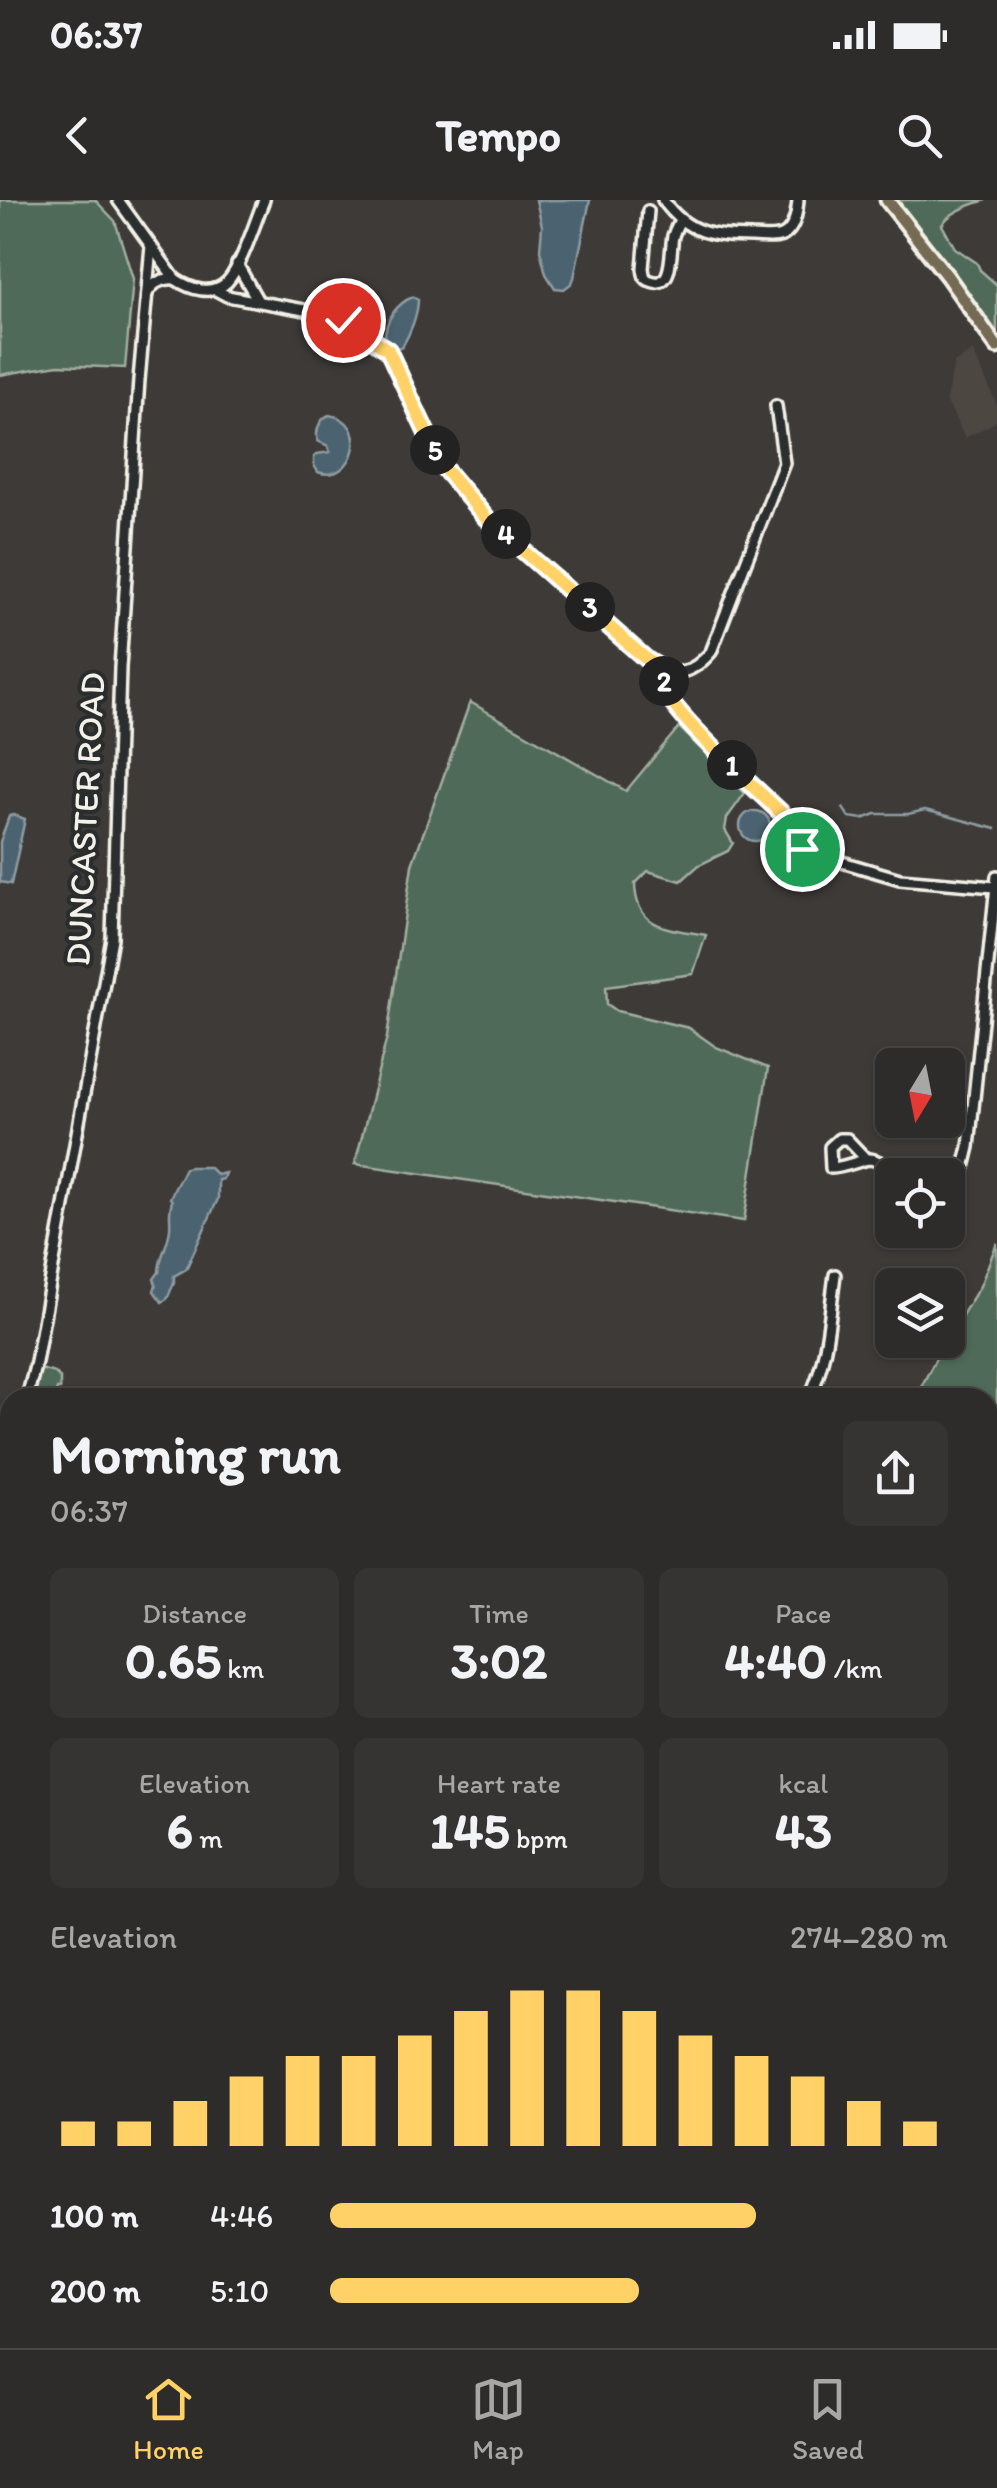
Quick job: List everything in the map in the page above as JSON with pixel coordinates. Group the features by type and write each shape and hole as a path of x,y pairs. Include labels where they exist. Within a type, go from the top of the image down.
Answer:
{"main road":[{"path":"887,200 997,347"}],"street":[{"path":"118,200 175,278 201,291 214,290 227,282 264,200"},
{"path":"663,200 680,220 712,235 778,237 793,225 798,200"},
{"path":"648,211 643,268 645,277 652,282 667,276 680,220"},
{"name":"DUNCASTER ROAD","path":"30,1388 112,938 120,668 152,246"},
{"path":"237,264 258,302"},
{"path":"146,296 154,285 175,278"},
{"path":"214,290 343,320 388,350 442,466 486,518 647,660 667,672 694,669 711,652 784,463 776,406"},
{"path":"667,672 665,691 688,722 791,822 801,840 802,862 814,856 825,857 900,879 995,887"},
{"path":"965,1163 997,876"},
{"path":"866,1159 875,1162"},
{"path":"814,1388 824,1357 836,1275"}],"shaded area":[{"path":"973,351 997,405 997,421 965,438 946,400 954,363"}],"green space":[{"path":"0,200 95,200 115,221 133,279 125,368 58,365 0,375"},
{"path":"898,200 986,200 955,212 942,225 955,248 977,263 997,285 997,338 958,278"},
{"path":"470,702 626,791 679,727 745,793 727,818 725,830 733,843 728,851 699,865 681,881 648,871 635,884 641,910 648,919 668,928 706,935 693,974 606,986 607,1004 617,1011 689,1028 716,1047 768,1068 744,1221 355,1164 387,1037 412,865"},
{"path":"997,1243 997,1388 921,1388 936,1358 965,1358 965,1310 980,1286"},
{"path":"40,1369 55,1373 60,1378 60,1388 34,1388"}],"water":[{"path":"536,200 590,200 574,278 564,289 555,288 546,274"},
{"path":"413,297 418,300 413,324 402,347 395,348 385,338 387,325 397,308"},
{"path":"329,415 343,420 354,439 348,461 330,474 318,472 314,465 317,454 330,452 328,446 318,441 317,434 320,423"},
{"path":"755,811 766,815 770,826 766,837 755,841 744,837 740,826 744,815"},
{"path":"9,816 25,819 11,884 0,882 0,842"},
{"path":"209,1167 217,1175 225,1173 218,1180 218,1199 186,1269 174,1276 167,1299 162,1302 154,1291 154,1279 169,1234 170,1198 185,1168"}],"waterway":[{"path":"843,808 849,817 863,819 876,814 925,810 996,829"}],"route":[{"path":"343,320 388,350 442,466 486,518 647,660 667,672 665,691 686,720 791,822 802,849"}]}
